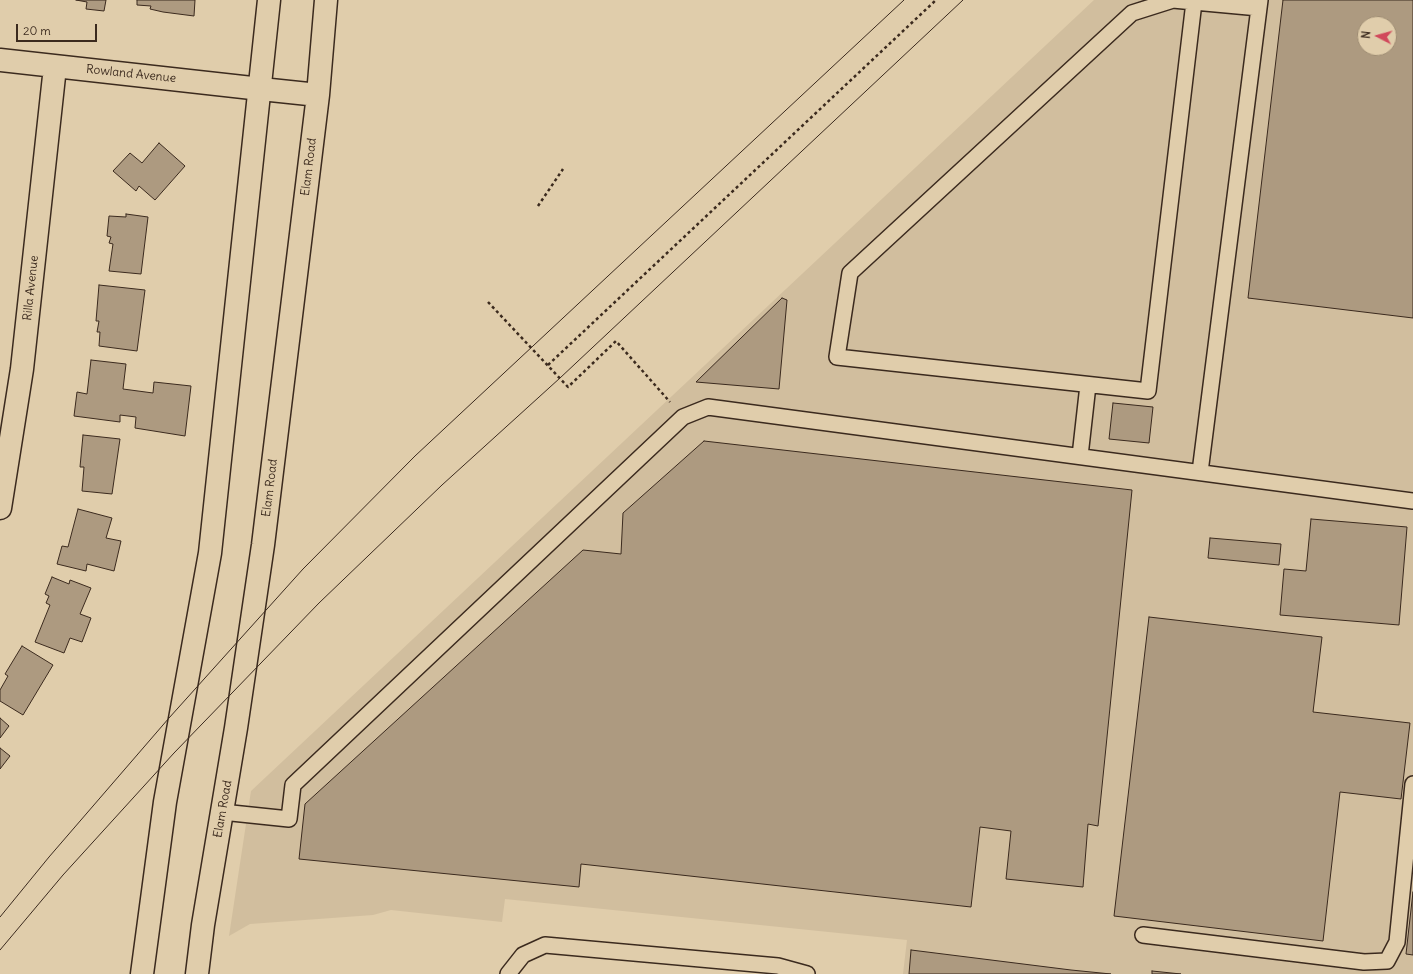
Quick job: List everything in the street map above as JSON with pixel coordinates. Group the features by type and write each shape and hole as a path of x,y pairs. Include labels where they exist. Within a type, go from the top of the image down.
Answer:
{"main road":[{"path":"142,974 165,802 210,553 261,89 269,0"},
{"name":"Elam Road","path":"197,974 203,925 236,728 263,545 318,95 326,0"},
{"name":"Rowland Avenue","path":"0,60 318,95"},
{"name":"Rilla Avenue","path":"0,508 22,369 55,66"}],"lane":[{"path":"1194,2 1148,391 837,357 850,273 1132,13 1173,0 1260,4 1200,472"},
{"path":"1080,456 1088,385"},
{"path":"222,812 289,819 293,785 684,417 708,406 1413,501"},
{"path":"1143,935 1364,962 1387,961 1397,942 1413,784"},
{"path":"508,974 523,955 544,945 778,966 807,974"}],"path":[{"path":"548,365 936,0"},
{"path":"538,206 563,169"},
{"path":"488,302 568,387 616,342 684,417"}],"shaded area":[{"path":"1094,0 1413,0 1413,974 903,974 907,940 505,899 502,922 391,910 373,915 250,924 229,936 251,791"}],"building":[{"path":"76,0 106,0 104,11 86,9 87,2"},
{"path":"137,0 195,0 194,16 150,9 151,6 137,5"},
{"path":"1283,0 1413,0 1413,318 1248,298"},
{"path":"159,143 185,166 155,200 139,186 136,191 113,171 130,153 142,163"},
{"path":"126,214 148,217 141,274 109,271 113,244 109,243 111,237 107,236 109,216 126,217"},
{"path":"99,285 145,290 137,351 99,346 100,332 97,332 99,321 96,321"},
{"path":"782,298 787,300 779,389 696,382"},
{"path":"91,360 126,364 123,389 153,393 154,382 191,386 185,436 135,428 136,417 120,415 120,422 74,416 77,392 87,394"},
{"path":"1113,403 1153,407 1149,443 1109,439"},
{"path":"83,435 120,439 112,494 82,491 84,467 80,467"},
{"path":"704,441 1132,490 1098,826 1088,824 1083,887 1006,879 1011,831 980,827 971,907 581,864 579,887 299,859 305,804 583,550 621,554 623,513"},
{"path":"78,509 112,518 106,538 121,541 114,571 87,564 86,571 57,564 62,546 68,547"},
{"path":"1311,519 1407,527 1399,625 1280,615 1284,569 1306,571"},
{"path":"1210,538 1281,544 1279,565 1208,558"},
{"path":"52,577 69,584 70,580 91,588 80,614 91,618 82,642 70,638 64,653 35,642 50,605 46,603 49,596 45,594"},
{"path":"1149,617 1322,637 1313,712 1410,723 1401,799 1340,792 1323,941 1114,916"},
{"path":"22,646 53,665 23,715 0,701 0,690 8,676 5,674"},
{"path":"0,718 9,726 0,738"},
{"path":"0,748 10,756 0,769"},
{"path":"1413,892 1413,955 1406,954"},
{"path":"911,950 1071,970 1111,974 909,974"},
{"path":"1152,971 1181,974 1152,974"}],"tram line":[{"path":"0,917 49,857 169,718 303,569 415,456 904,0"},
{"path":"0,950 63,875 174,753 319,603 442,485 560,378 963,0"}]}
